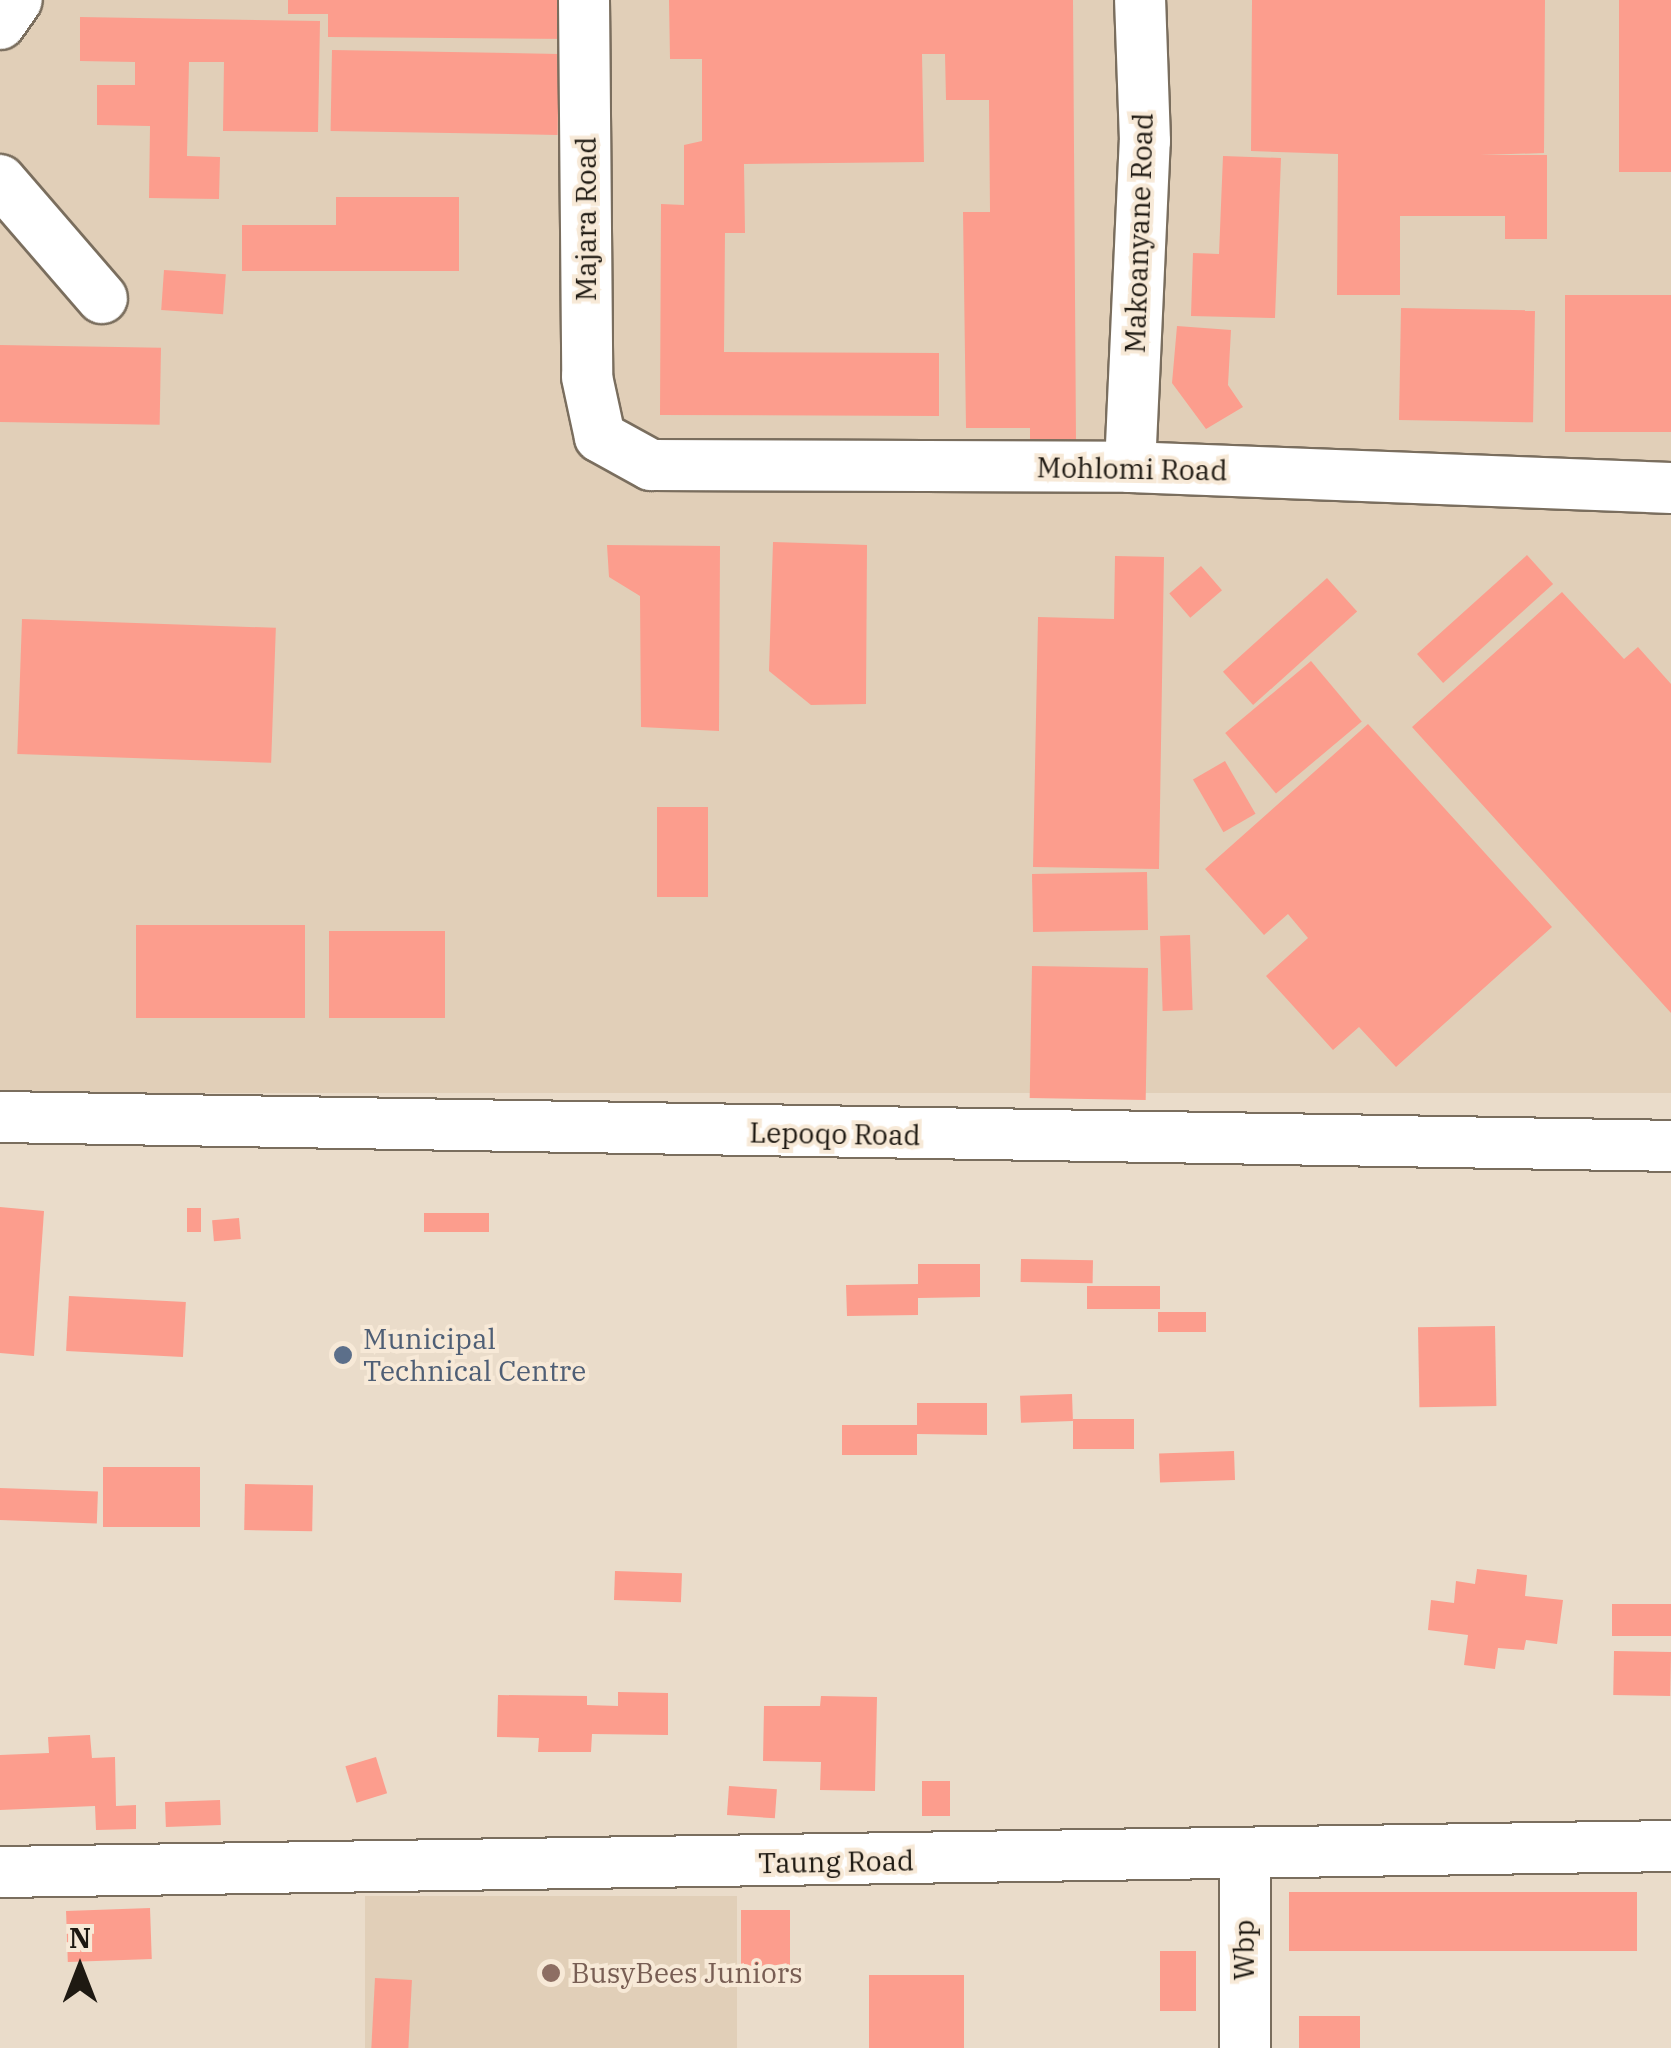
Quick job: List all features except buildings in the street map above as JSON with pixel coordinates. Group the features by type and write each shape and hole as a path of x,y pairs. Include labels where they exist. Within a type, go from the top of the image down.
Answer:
{"street":[{"path":"0,24 17,0"},
{"name":"Majara Road","path":"584,0 587,377 600,437"},
{"name":"Makoanyane Road","path":"1130,467 1145,141 1140,0"},
{"path":"0,180 102,298"},
{"name":"Mohlomi Road","path":"600,437 651,465 1130,467 1671,488"},
{"name":"Lepoqo Road","path":"0,1117 1671,1146"},
{"name":"Taung Road","path":"0,1872 1671,1846"},
{"name":"Wbp","path":"1245,1853 1245,2048"}],"shaded area":[{"path":"0,0 1671,0 1671,1093 0,1093"},
{"name":"BusyBees Juniors","path":"365,1896 737,1896 737,2048 365,2048"}],"place":[{"name":"Municipal Technical Centre","path":"343,1355"},
{"name":"BusyBees Juniors","path":"551,1973"}]}
